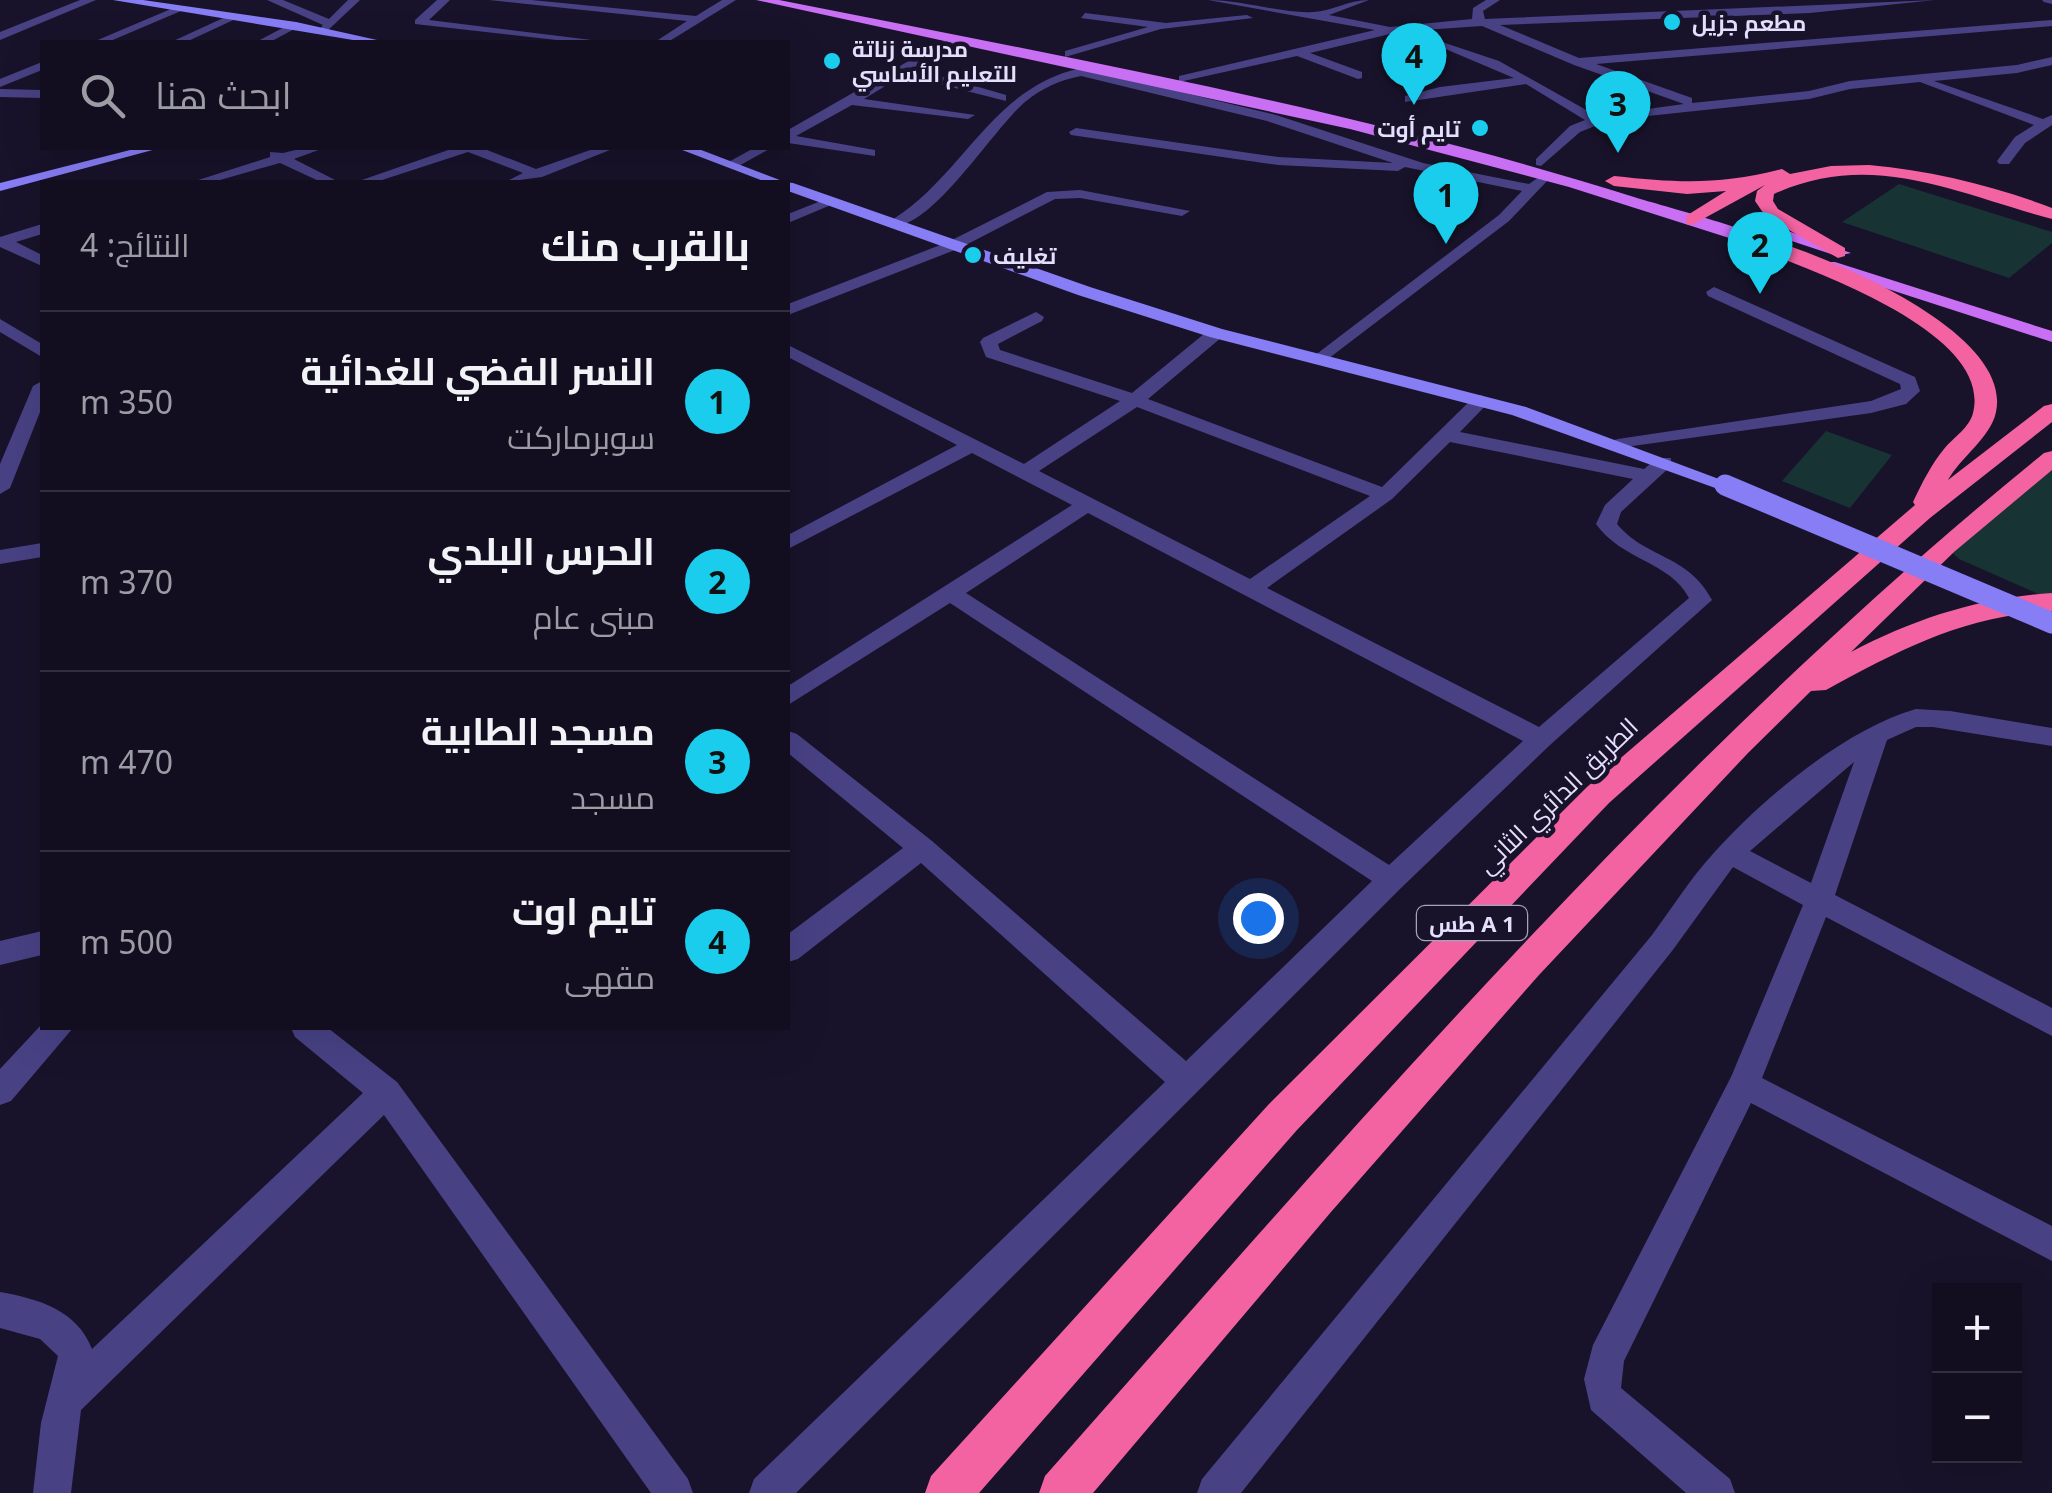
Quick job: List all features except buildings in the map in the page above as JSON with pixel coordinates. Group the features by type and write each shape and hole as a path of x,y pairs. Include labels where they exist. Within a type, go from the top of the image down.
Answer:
{"highway":[{"path":"1614,182 1687,189 1750,184 1813,168 1859,166 1933,173 2052,197"},
{"path":"1838,252 1772,214 1764,201 1766,190 1794,178 1822,174 1902,174 1998,194 2052,214"},
{"path":"1700,215 1750,184"},
{"path":"1752,240 1908,309 1939,328 1974,362 1986,394 1985,413 1953,453 1920,512"},
{"name":"الطريق الدائري الثاني","path":"948,1493 1283,1116 1598,795 1920,512 2052,411"},
{"name":"طس A 1","path":"1062,1493 1316,1198 1528,965 1783,701 1945,546 2052,458"},
{"path":"1783,701 1947,616 1989,606 2052,602"}],"main road":[{"path":"762,0 954,39 1069,54 1183,79 1540,178 1614,182 1752,240 2052,336"},
{"path":"804,0 1308,117 1700,215 1838,252 2052,321"}],"street":[{"path":"0,36 90,0"},
{"path":"119,0 327,27 354,0"},
{"path":"273,0 327,27 373,40"},
{"path":"444,0 420,22 584,40"},
{"path":"495,0 696,19"},
{"path":"665,40 730,0"},
{"path":"1214,0 1289,9 1391,30 1474,55 1528,80 1594,120"},
{"path":"1275,0 1289,9"},
{"path":"1289,9 1304,0"},
{"path":"1311,16 1363,0"},
{"path":"1478,20 1476,10 1494,0"},
{"path":"1648,0 1685,14"},
{"path":"1183,79 1391,30 1478,20 1810,10 1930,0"},
{"path":"104,40 182,8"},
{"path":"182,40 236,16"},
{"path":"1085,16 1166,26"},
{"path":"1069,54 1166,26 1248,18"},
{"path":"1478,20 1578,62 1697,104"},
{"path":"1578,62 2052,23"},
{"path":"266,40 296,25"},
{"path":"790,136 954,39"},
{"path":"1298,52 1358,74"},
{"path":"1320,360 1504,218 1576,129 1594,120 1697,104 1809,95 1850,85 2017,70 2052,62"},
{"path":"0,83 40,67"},
{"path":"897,223 940,190 1023,98 1047,81 1075,73 1094,73 1270,118 1420,168"},
{"path":"893,76 944,81 1000,98"},
{"path":"1410,99 1440,91 1528,80"},
{"path":"1919,80 2048,121"},
{"path":"0,93 40,94"},
{"path":"851,101 968,115"},
{"path":"2004,161 2020,140 2048,121"},
{"path":"1076,132 1370,169 1420,168 1540,178"},
{"path":"790,137 870,154"},
{"path":"0,187 144,150"},
{"path":"261,150 328,180"},
{"path":"206,180 310,150"},
{"path":"369,180 463,150"},
{"path":"474,150 536,174"},
{"path":"518,180 602,150"},
{"path":"689,150 772,180"},
{"path":"730,165 760,150"},
{"path":"790,187 1216,333 1480,400 1618,444 1656,469"},
{"path":"790,309 954,246 1052,195 1080,194 1182,211"},
{"path":"790,218 831,202"},
{"path":"1,242 40,230"},
{"path":"1,242 40,260"},
{"path":"1618,444 1871,406 1899,400 1911,392 1909,381 1714,292"},
{"path":"1036,317 989,342 992,353 1135,400 1385,495"},
{"path":"0,324 40,351"},
{"path":"1026,471 1135,400 1216,333"},
{"path":"790,351 1541,738"},
{"path":"0,488 40,391"},
{"path":"1253,588 1385,495 1480,400"},
{"path":"1446,435 1656,469 1724,485 2052,623"},
{"path":"797,538 971,446"},
{"path":"768,1493 1391,880 1541,738 1701,600 1689,576 1620,542 1606,524 1612,510 1656,469"},
{"path":"790,695 1088,504"},
{"path":"0,557 40,550"},
{"path":"951,593 1391,880"},
{"path":"1216,1493 1662,943 1730,853 1863,741 1912,718 1952,720 2052,737"},
{"path":"1716,1493 1604,1397 1606,1358 1744,1084 1820,898 1876,735"},
{"path":"790,742 922,848 1186,1080"},
{"path":"790,948 922,848"},
{"path":"1730,853 2052,1023"},
{"path":"0,953 40,943"},
{"path":"5,1080 56,1030"},
{"path":"308,1030 386,1092 674,1493"},
{"path":"1744,1084 2052,1244"},
{"path":"65,1400 386,1092"},
{"path":"0,1310 34,1315 57,1328 67,1340 77,1368 65,1400 52,1493"}],"green space":[{"path":"1899,184 2052,232 2052,243 2009,278 1842,222"},
{"path":"1826,431 1892,455 1850,508 1782,481"},
{"path":"2052,460 2052,600 1959,559 1945,546"}],"place":[{"name":"مطعم جزيل","path":"1672,22"},
{"name":"مدرسة زناتة للتعليم الأساسي","path":"832,61"},
{"name":"تايم اوت","path":"1414,105"},
{"name":"تايم أوت","path":"1480,128"},
{"name":"مسجد الطابية","path":"1618,153"},
{"name":"النسر الفضي للغدائية","path":"1446,244"},
{"name":"تغليف","path":"973,255"},
{"name":"الحرس البلدي","path":"1760,294"}]}
